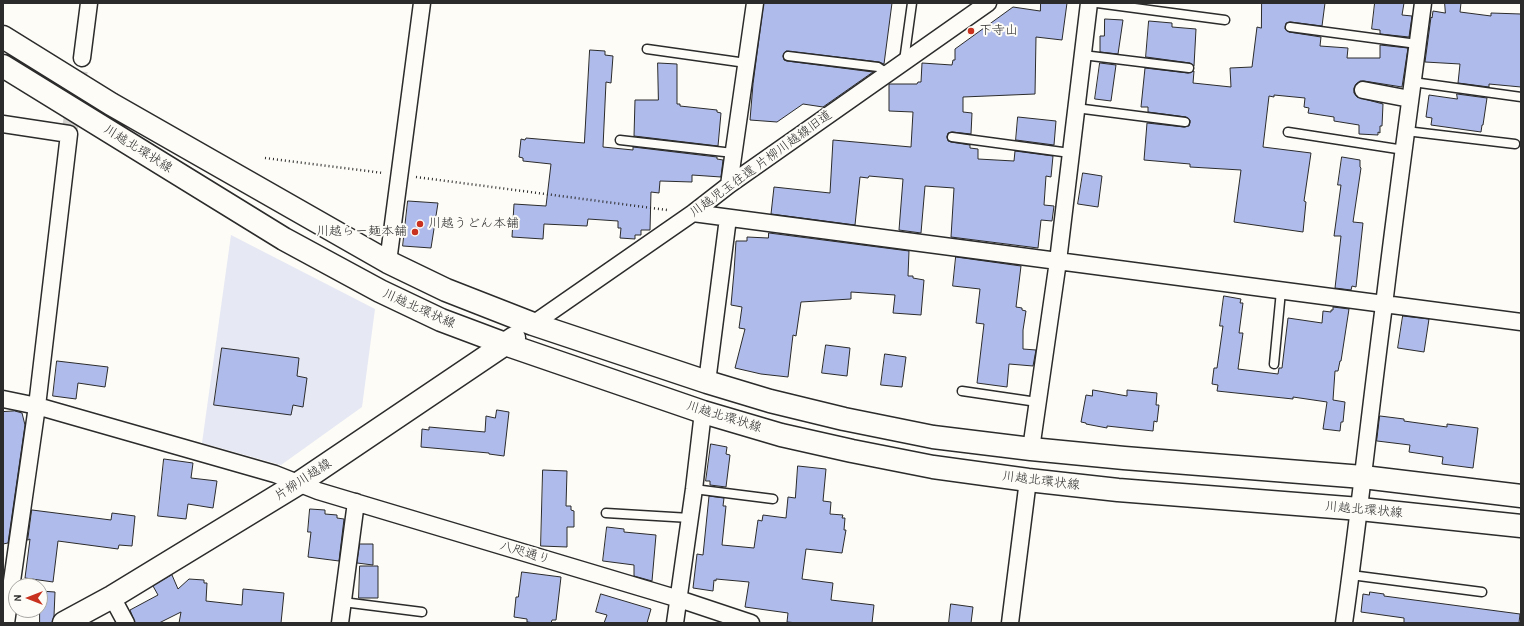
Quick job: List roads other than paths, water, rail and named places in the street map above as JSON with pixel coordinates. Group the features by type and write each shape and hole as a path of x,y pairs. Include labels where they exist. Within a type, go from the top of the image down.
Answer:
{"main road":[{"name":"川越北環状線","path":"3,37 111,104 388,262 446,290 533,324 707,382 770,400 879,426 933,437 1030,449 1124,458 1363,477 1521,496"},
{"name":"川越北環状線","path":"3,66 284,239 380,291 441,320 504,344 703,412 781,434 852,451 933,467 1118,490 1360,509 1521,526"},
{"name":"片柳川越線","path":"73,621 299,483 533,324"}],"street":[{"path":"82,58 89,3"},
{"path":"388,262 422,3"},
{"path":"729,185 755,3"},
{"name":"川越児玉往還 片柳川越線旧道","path":"533,324 693,213 729,185 988,3"},
{"path":"1030,449 1058,262 1089,3"},
{"path":"1344,623 1360,509 1384,305 1423,3"},
{"path":"1363,90 1410,99"},
{"path":"3,124 69,134 37,406 6,623"},
{"path":"693,213 1521,322"},
{"path":"707,382 728,218"},
{"name":"八咫通り","path":"3,399 37,406 275,474 318,491 752,623"},
{"path":"675,623 694,489 703,412"},
{"path":"1010,623 1028,480"},
{"path":"340,623 356,502"},
{"path":"112,597 126,623"}],"lane":[{"path":"904,62 912,3"},
{"path":"1097,3 1225,20"},
{"path":"1290,27 1418,44"},
{"path":"647,49 746,62"},
{"path":"1083,55 1189,68"},
{"path":"788,56 878,68 888,74"},
{"path":"1413,82 1521,97"},
{"path":"1076,108 1185,122"},
{"path":"1406,131 1515,144"},
{"path":"1288,132 1404,150"},
{"path":"952,137 1070,153"},
{"path":"620,140 733,153"},
{"path":"1274,364 1281,291"},
{"path":"962,391 1037,402"},
{"path":"694,489 773,499"},
{"path":"606,513 690,518"},
{"path":"1351,575 1482,592"},
{"path":"343,602 422,612"}],"tunnel":[{"path":"69,134 82,58"}],"place":[{"name":"下寺山","path":"971,31"},
{"name":"川越うどん本舗","path":"420,224"},
{"name":"川越らー麺本舗","path":"415,232"}]}
